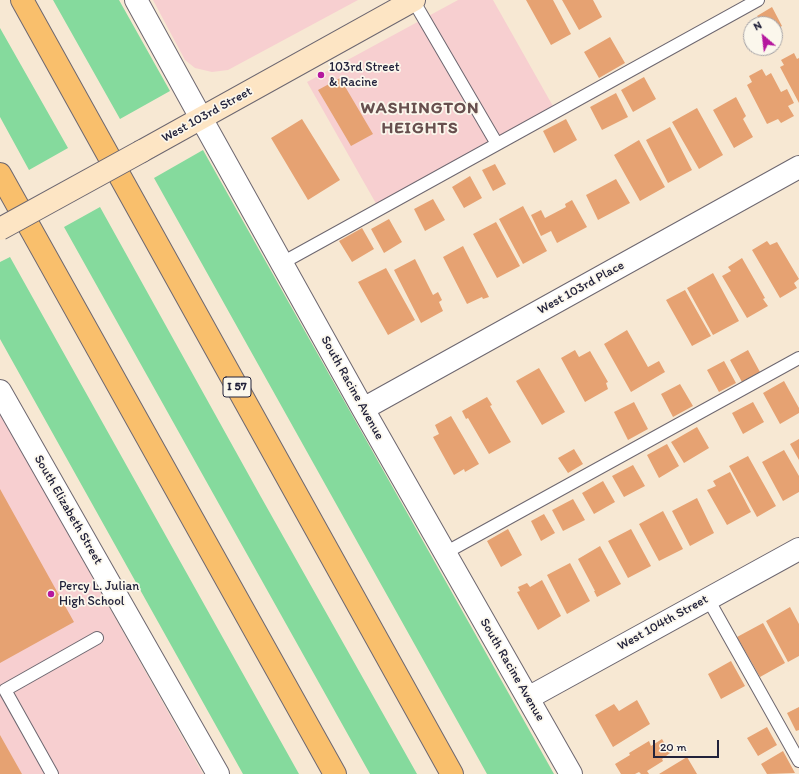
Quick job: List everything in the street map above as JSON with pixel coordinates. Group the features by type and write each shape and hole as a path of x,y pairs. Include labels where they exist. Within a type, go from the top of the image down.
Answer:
{"highway":[{"name":"I 57","path":"22,0 452,774"},
{"path":"0,174 335,774"}],"main road":[{"name":"West 103rd Street","path":"0,229 413,0"}],"street":[{"name":"South Racine Avenue","path":"136,0 363,409 571,774"},
{"name":"West 103rd Place","path":"363,409 799,167"},
{"name":"South Elizabeth Street","path":"0,391 218,774"},
{"name":"West 104th Street","path":"528,698 799,549"}],"lane":[{"path":"413,0 497,144"},
{"path":"282,263 758,0"},
{"path":"445,553 799,358"},
{"path":"708,599 799,760"},
{"path":"52,774 5,690 97,638"}],"shaded area":[{"path":"153,0 358,0 228,70 212,72 195,68 185,60"},
{"path":"458,0 493,0 554,108 378,207 307,82"},
{"name":"Percy L. Julian High School","path":"0,413 203,774 0,774"}],"green space":[{"path":"53,0 119,0 170,91 120,119"},
{"path":"0,28 68,148 29,170 0,117"},
{"path":"203,150 554,774 487,774 154,178"},
{"path":"100,207 417,774 370,774 64,227"},
{"path":"10,257 299,774 243,774 0,339 0,262"}],"building":[{"path":"526,0 553,0 571,34 551,45"},
{"path":"562,0 593,0 602,17 579,30"},
{"path":"772,7 777,16 757,16"},
{"path":"610,37 625,63 599,78 584,52"},
{"path":"794,53 797,59 799,58 799,103 780,67 784,65 781,60"},
{"path":"762,69 766,76 771,73 781,92 787,89 794,103 788,106 794,116 781,123 778,119 767,124 747,85 752,82 749,76"},
{"path":"644,77 656,99 633,112 621,90"},
{"path":"340,78 373,134 351,146 318,90"},
{"path":"616,93 628,117 602,130 590,107"},
{"path":"736,97 746,116 743,119 753,137 734,148 713,110"},
{"path":"697,108 723,155 699,169 672,122"},
{"path":"302,119 340,180 308,200 271,138"},
{"path":"566,119 577,140 554,153 543,131"},
{"path":"670,127 692,170 668,183 646,140"},
{"path":"639,140 665,187 640,201 614,155"},
{"path":"495,164 506,184 493,191 482,170"},
{"path":"470,176 482,198 464,208 452,187"},
{"path":"616,179 630,203 598,220 586,195"},
{"path":"433,199 445,220 425,231 414,209"},
{"path":"572,200 587,227 557,243 551,231 541,236 531,215 541,210 545,218 566,207 565,204"},
{"path":"523,206 547,251 523,264 499,219"},
{"path":"389,219 402,242 384,253 371,229"},
{"path":"496,222 520,266 497,278 473,234"},
{"path":"362,228 374,249 352,262 339,241"},
{"path":"767,241 770,245 777,242 799,279 794,283 797,288 780,298 752,250"},
{"path":"463,246 489,297 483,299 482,297 467,304 443,257"},
{"path":"742,258 768,306 747,318 722,276 731,271 728,267"},
{"path":"415,259 433,295 438,292 442,300 439,302 443,311 421,323 394,270"},
{"path":"386,268 415,320 388,335 358,282"},
{"path":"713,273 739,321 713,335 687,288"},
{"path":"685,290 711,336 692,346 666,300"},
{"path":"627,330 648,367 659,361 665,372 631,392 604,344"},
{"path":"575,350 579,357 590,351 608,382 606,383 608,389 585,402 561,358"},
{"path":"748,350 760,372 742,382 730,360"},
{"path":"724,361 736,383 719,392 707,370"},
{"path":"539,368 565,412 542,425 516,381"},
{"path":"784,381 799,408 799,413 780,424 763,393"},
{"path":"680,384 693,406 673,417 661,394"},
{"path":"487,397 492,405 490,406 511,442 489,454 468,418 466,419 462,411"},
{"path":"634,402 648,429 628,440 614,412"},
{"path":"753,402 764,422 743,434 732,413"},
{"path":"451,416 479,464 465,472 464,469 454,475 433,437 439,434 435,425"},
{"path":"697,427 709,448 684,463 671,442"},
{"path":"799,439 799,460 790,444"},
{"path":"667,444 679,466 659,478 647,455"},
{"path":"574,449 583,464 568,473 558,458"},
{"path":"784,450 799,476 799,492 783,501 762,462"},
{"path":"748,456 776,506 757,517 729,466"},
{"path":"633,465 645,486 624,497 612,476"},
{"path":"730,472 751,512 727,525 707,490 716,486 713,481"},
{"path":"603,481 615,502 594,514 582,493"},
{"path":"0,489 74,622 0,663"},
{"path":"697,498 714,533 690,546 672,511"},
{"path":"573,499 585,520 563,531 552,510"},
{"path":"663,511 683,549 659,561 639,524"},
{"path":"544,514 555,533 541,541 531,521"},
{"path":"508,529 522,555 501,567 487,541"},
{"path":"631,529 651,566 628,578 608,541"},
{"path":"600,546 621,584 597,597 578,559"},
{"path":"570,563 590,601 567,614 547,575"},
{"path":"542,580 561,616 538,630 517,592 520,591 518,587 527,583 530,587"},
{"path":"790,607 799,624 799,656 788,662 766,621"},
{"path":"763,623 785,663 760,677 737,637"},
{"path":"731,661 745,686 721,699 708,674"},
{"path":"637,700 650,724 613,747 595,715 614,704 619,711"},
{"path":"799,707 799,730 796,731 787,713"},
{"path":"767,727 777,745 758,756 747,738"},
{"path":"0,735 22,774 0,774"},
{"path":"662,739 670,753 662,759 663,761 647,771 649,774 641,774 639,772 635,774 621,774 615,764 630,755 629,753 649,741 651,746"},
{"path":"783,751 795,773 767,774 761,764"},
{"path":"687,757 697,774 659,774"}],"place":[{"name":"103rd Street & Racine","path":"321,75"},
{"name":"Percy L. Julian High School","path":"51,594"}],"district":[{"name":"WASHINGTON HEIGHTS","path":"420,119"}]}
